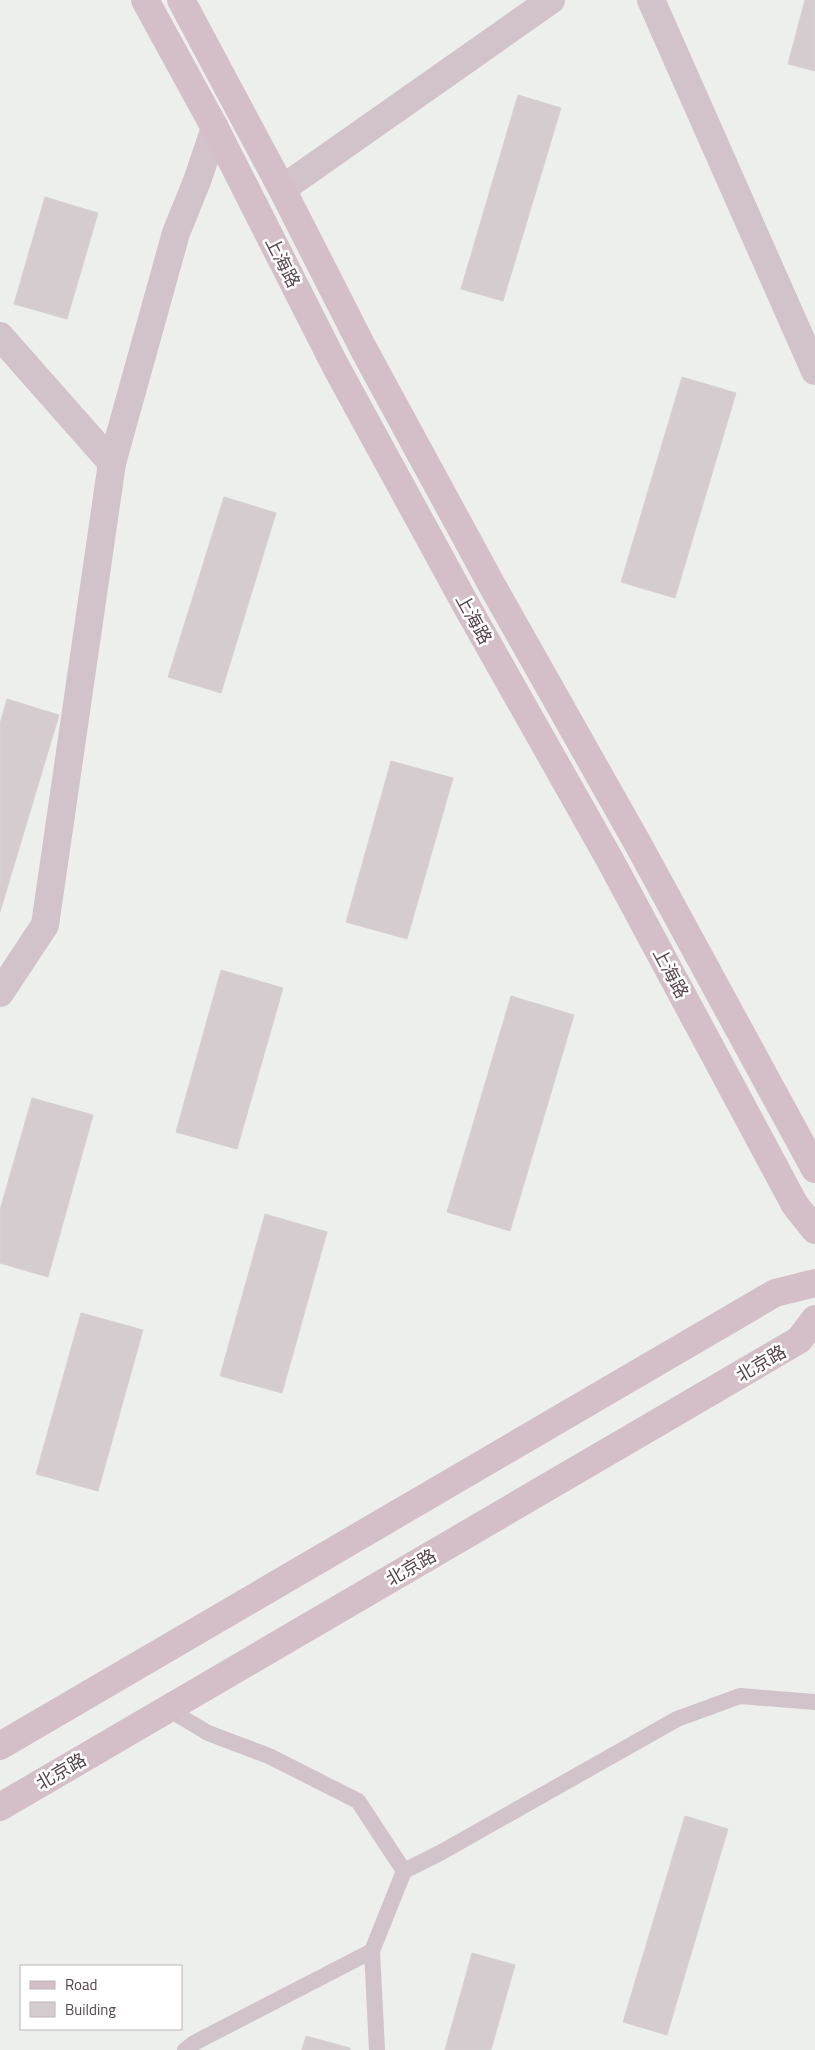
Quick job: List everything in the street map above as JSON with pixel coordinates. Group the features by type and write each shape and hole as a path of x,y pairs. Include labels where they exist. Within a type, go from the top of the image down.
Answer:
{"street":[{"name":"上海路","path":"145,0 215,128 336,365 461,596 610,860 796,1205 815,1230"},
{"name":"上海路","path":"181,0 282,189 364,350 484,572 638,844 815,1169"},
{"path":"282,189 551,0"},
{"path":"652,0 815,371"},
{"path":"0,993 46,925 112,463 176,233 197,181 215,128"},
{"path":"0,336 112,463"},
{"path":"0,1746 776,1293 815,1283"},
{"name":"北京路","path":"0,1807 799,1340 815,1319"}],"lane":[{"path":"377,2050 372,1951 404,1871 440,1853 677,1719 740,1696 815,1702"},
{"path":"168,1708 208,1733 270,1756 358,1801 404,1871"},
{"path":"185,2050 194,2043 372,1951"}],"building":[{"path":"805,0 815,0 815,71 788,64"},
{"path":"518,95 561,108 503,301 461,289"},
{"path":"45,197 98,213 67,319 14,304"},
{"path":"682,377 736,393 675,598 621,582"},
{"path":"224,497 276,513 221,693 168,677"},
{"path":"7,699 59,715 0,912 0,724"},
{"path":"391,761 453,778 407,939 346,922"},
{"path":"221,970 283,988 237,1149 176,1132"},
{"path":"511,996 574,1015 510,1231 447,1212"},
{"path":"32,1098 93,1115 48,1277 0,1263 0,1210"},
{"path":"265,1214 327,1232 282,1393 220,1376"},
{"path":"81,1313 143,1330 98,1491 36,1474"},
{"path":"685,1816 728,1829 667,2035 623,2022"},
{"path":"472,1953 515,1965 491,2050 445,2050"},
{"path":"306,2036 350,2048 350,2050 302,2050"}]}
